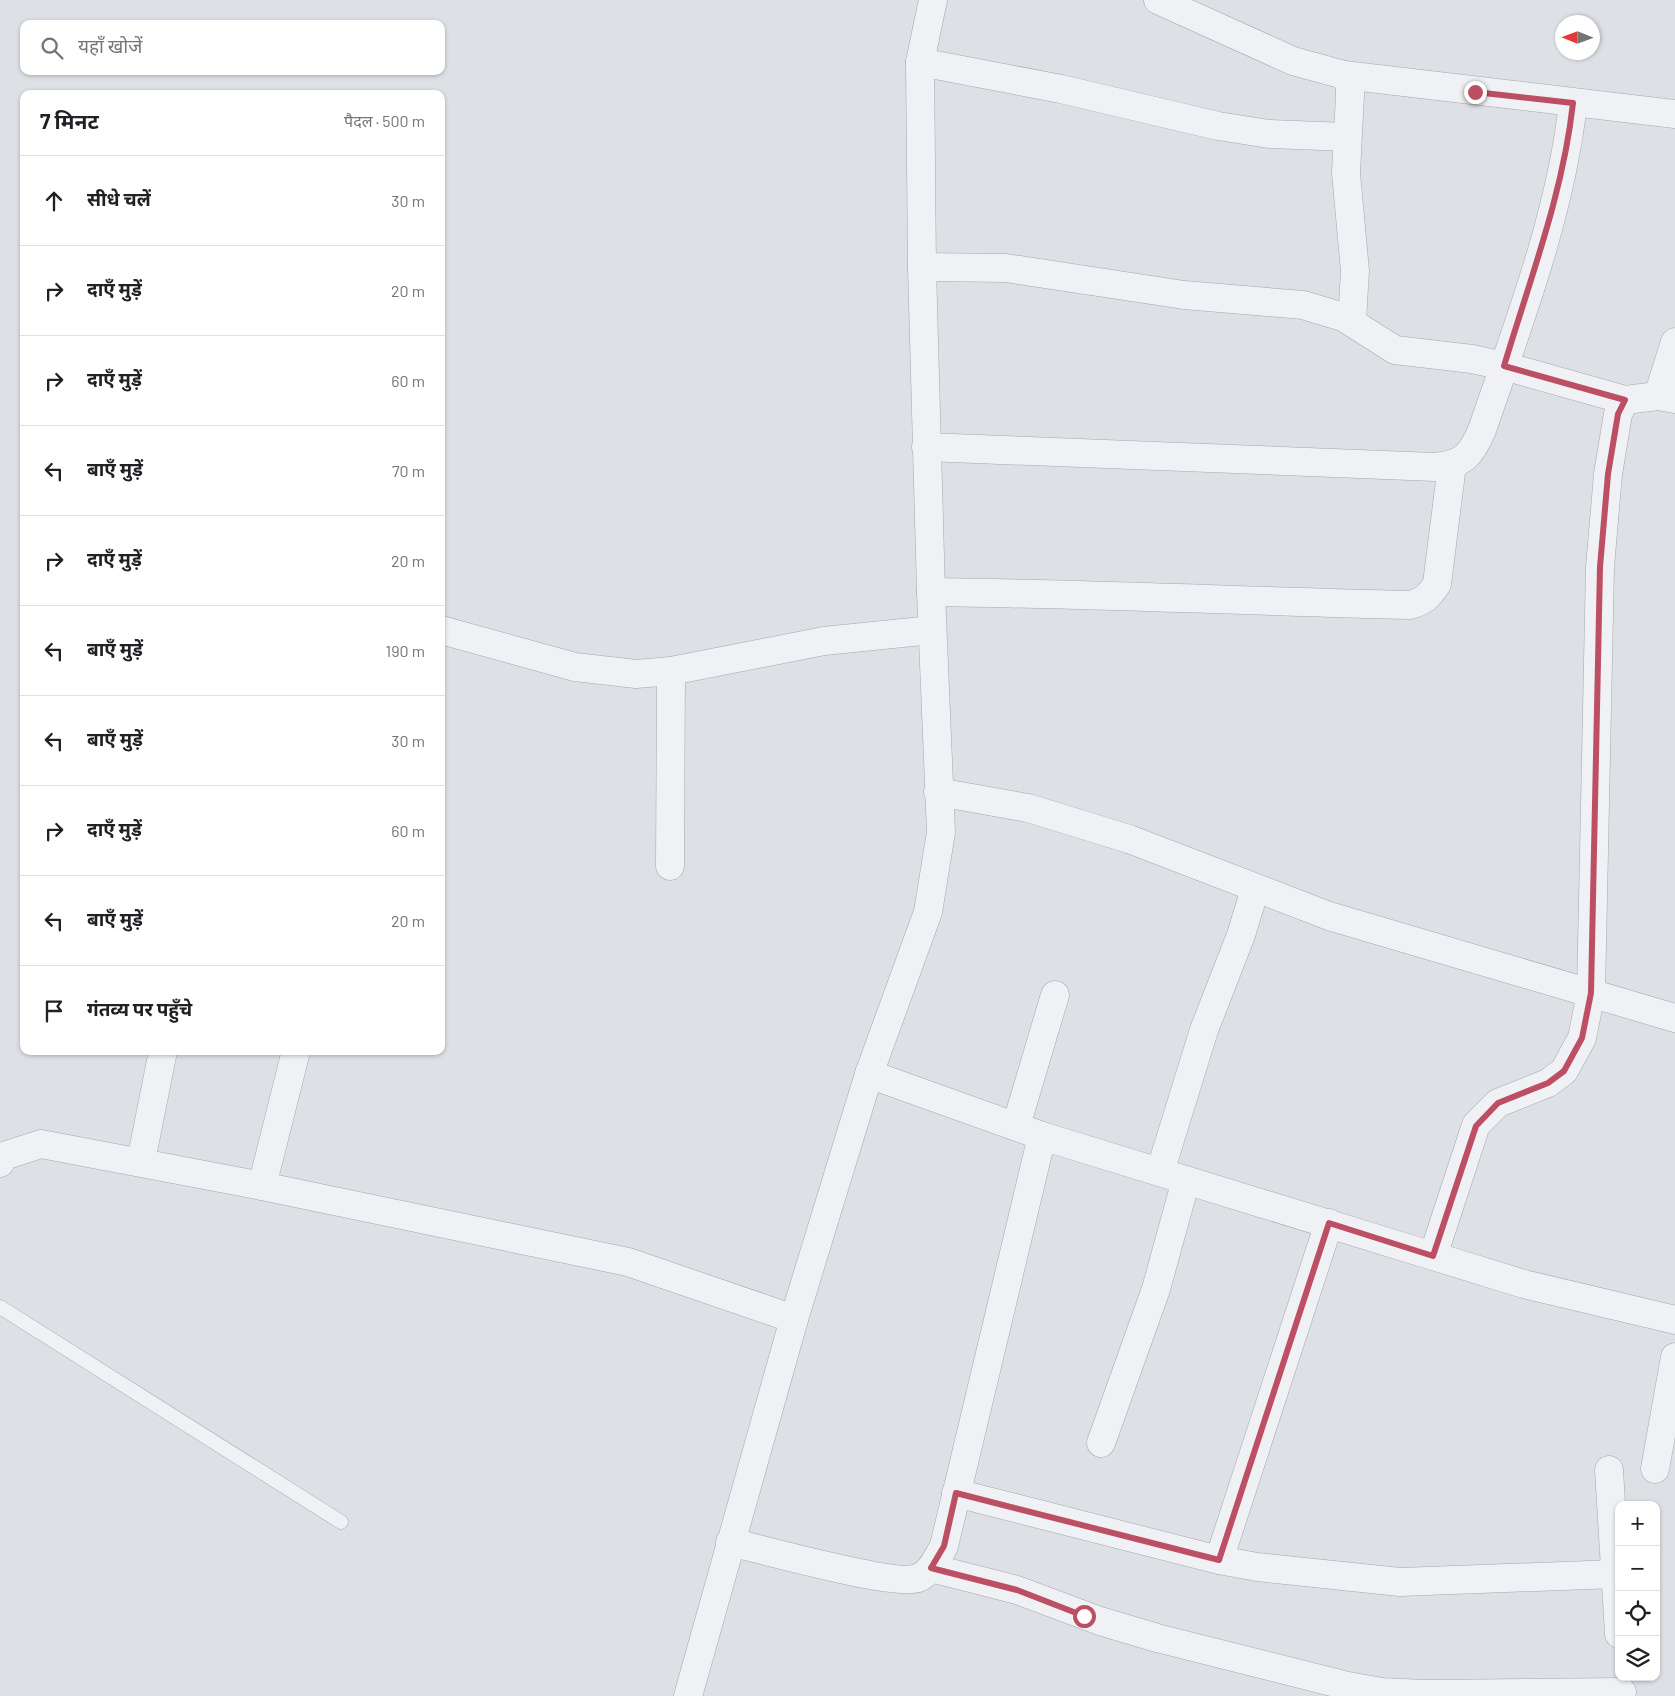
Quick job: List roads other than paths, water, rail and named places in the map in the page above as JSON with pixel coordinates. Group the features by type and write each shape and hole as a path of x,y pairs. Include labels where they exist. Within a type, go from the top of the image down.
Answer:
{"street":[{"path":"688,1696 794,1319 869,1074 928,912 942,832 938,792 932,630 922,267 920,62 933,0"},
{"path":"1158,0 1293,61 1344,75 1675,114"},
{"path":"920,62 1061,89 1218,126 1270,134 1347,137"},
{"path":"1344,75 1350,85 1347,137 1347,192 1356,270 1352,321"},
{"path":"926,447 1435,467 1452,465 1464,459 1475,446 1504,366 1548,226 1569,138 1573,103"},
{"path":"922,267 1006,268 1184,295 1303,305 1352,321 1395,350 1472,359 1504,366 1625,400 1667,398 1675,342"},
{"path":"1433,1256 1476,1126 1498,1103 1548,1083 1564,1071 1582,1038 1591,993 1600,567 1610,465 1618,414 1625,400"},
{"path":"931,592 1111,594 1214,600 1409,605 1421,602 1430,595 1437,584 1452,465"},
{"path":"445,631 575,667 629,674 670,671 824,641 932,630"},
{"path":"670,671 670,866"},
{"path":"938,792 1028,808 1129,839 1329,916 1675,1018"},
{"path":"1160,1172 1204,1030 1241,935 1255,889"},
{"path":"1016,1126 1054,994"},
{"path":"141,1161 161,1055"},
{"path":"262,1186 295,1055"},
{"path":"869,1074 1042,1136 1524,1284 1675,1320"},
{"path":"730,1542 889,1579 917,1578 931,1568 944,1546 1042,1136"},
{"path":"0,1163 4,1156 41,1144 141,1161 628,1262 794,1319"},
{"path":"1101,1443 1156,1289 1186,1180"},
{"path":"1219,1560 1329,1223"},
{"path":"1655,1469 1675,1357"},
{"path":"956,1493 1219,1560 1257,1567 1400,1582 1615,1574 1609,1470"},
{"path":"931,1568 1017,1590 1100,1621 1157,1638 1348,1686 1382,1692 1424,1694 1622,1688"}],"lane":[{"path":"0,1307 342,1522"}]}
